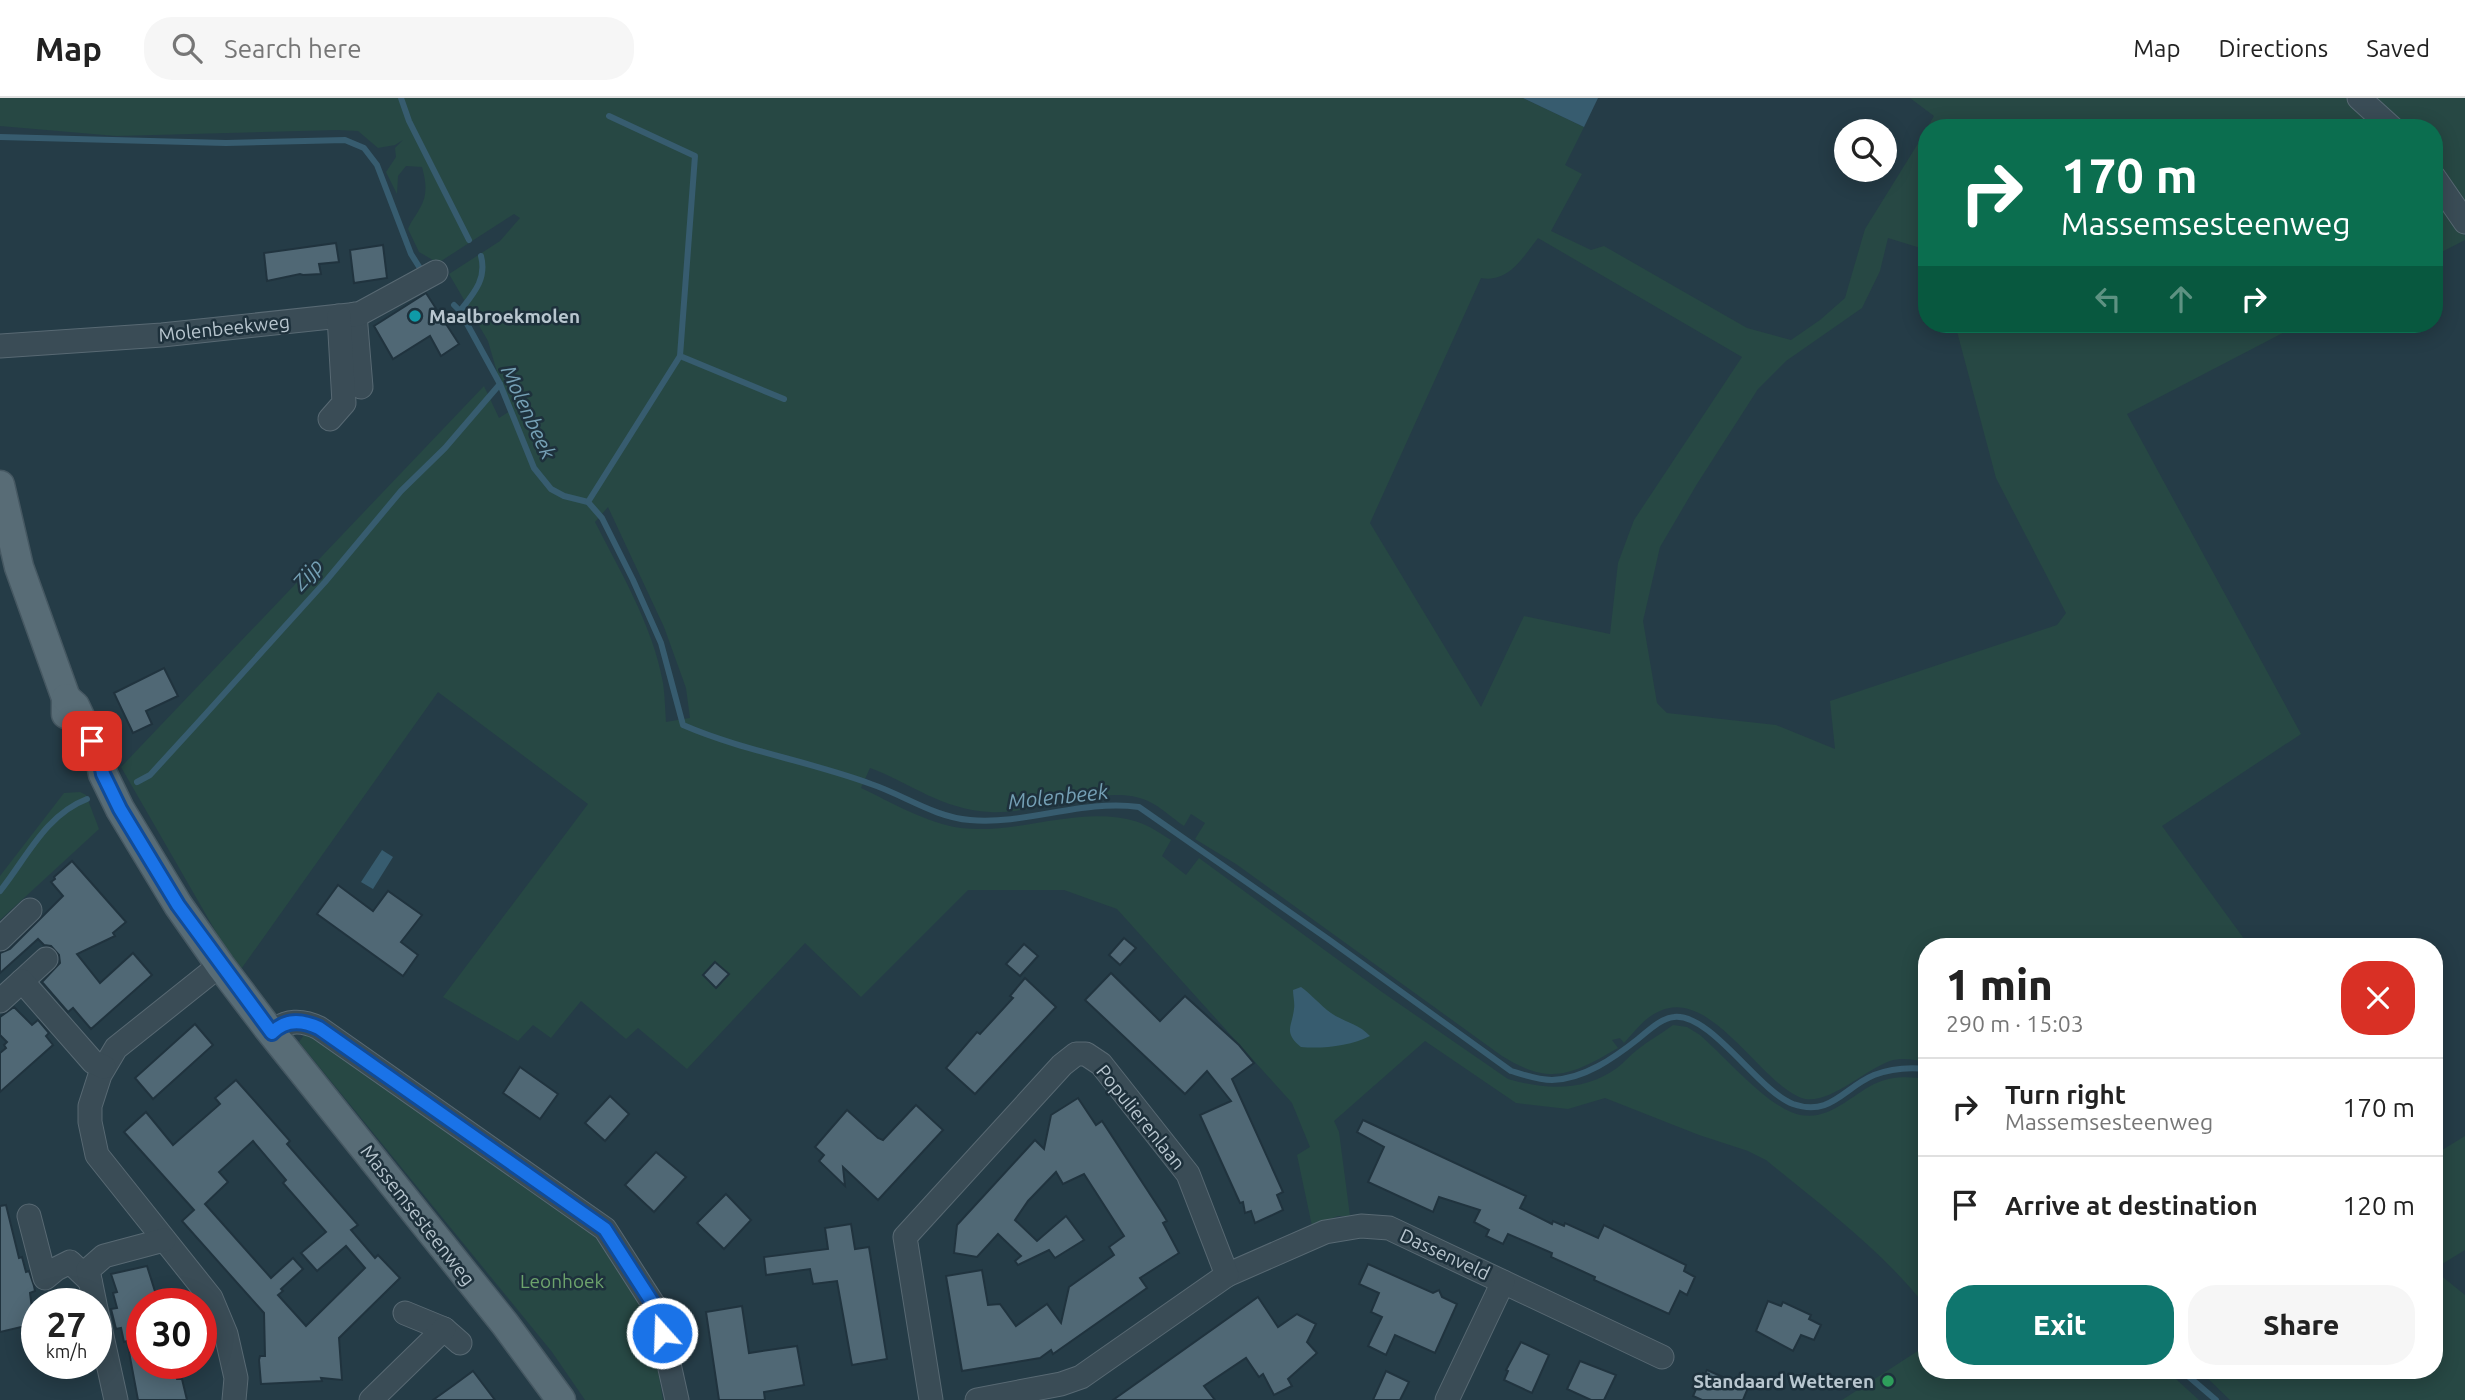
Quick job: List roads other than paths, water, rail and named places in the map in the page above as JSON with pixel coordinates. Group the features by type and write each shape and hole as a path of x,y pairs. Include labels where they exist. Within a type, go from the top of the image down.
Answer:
{"main road":[{"name":"Massemsesteenweg","path":"0,485 19,567 66,698 75,706 120,809 178,905 272,1033 505,1324 561,1400"}],"street":[{"path":"2359,98 2382,119"},
{"path":"2443,190 2465,222"},
{"name":"Molenbeekweg","path":"0,346 135,337 347,315 402,292 436,272"},
{"path":"347,315 361,387"},
{"path":"330,419 344,403 347,315"},
{"path":"0,939 30,910"},
{"path":"0,1000 47,959"},
{"path":"220,965 117,1048 104,1067 90,1106 90,1122 97,1155 211,1297 226,1334 236,1378 234,1400"},
{"path":"22,981 93,1062 104,1067"},
{"path":"272,1033 285,1023 309,1023 319,1028 605,1229 657,1310 677,1400"},
{"name":"Populierenlaan","path":"932,1400 905,1237 1062,1065 1076,1054 1086,1055 1101,1064 1188,1174 1227,1275"},
{"path":"29,1216 45,1278 70,1262 90,1281"},
{"name":"Dassenveld","path":"1227,1275 1325,1232 1361,1226 1389,1228 1662,1357"},
{"path":"92,1288 88,1269 104,1256 164,1240"},
{"path":"977,1400 1061,1384 1081,1377 1227,1275"},
{"name":"Dassenveld","path":"1447,1400 1503,1282"},
{"path":"371,1400 452,1336 405,1313"},
{"path":"112,1379 116,1400"}],"water":[{"path":"1523,98 1598,98 1584,127"},
{"path":"382,850 393,857 373,889 361,882"},
{"path":"1301,987 1331,1013 1370,1036 1336,1046 1301,1047 1295,1042 1290,1029 1294,1007 1293,990"}],"waterway":[{"path":"401,98 409,121 469,240"},
{"path":"609,116 695,156 680,356 784,399"},
{"name":"Molenbeek","path":"0,137 226,143 345,140 364,148 377,165 411,254 423,273"},
{"path":"460,311 481,279 481,256"},
{"name":"Molenbeek","path":"454,305 460,311 500,384 534,468 551,489 564,496 588,502 602,518 661,643 683,725 729,742 848,776 957,818 991,821 1097,806 1139,807 1511,1071 1526,1076 1552,1080 1587,1072 1619,1053 1660,1022 1674,1017 1688,1019 1703,1027 1779,1096 1793,1104 1806,1107 1827,1104 1874,1075 1918,1068"},
{"path":"588,502 680,356"},
{"name":"Zijp","path":"137,782 150,775 203,717 325,582 401,491 445,448 500,384"},
{"name":"Zijp","path":"0,891 48,827 72,806 87,799"},
{"name":"Molenbeek","path":"2192,1379 2216,1400"}],"place":[{"name":"Maalbroekmolen","path":"415,316"},
{"name":"Standaard Wetteren","path":"1888,1381"}],"park label":[{"name":"Leonhoek","path":"562,1281"}]}
